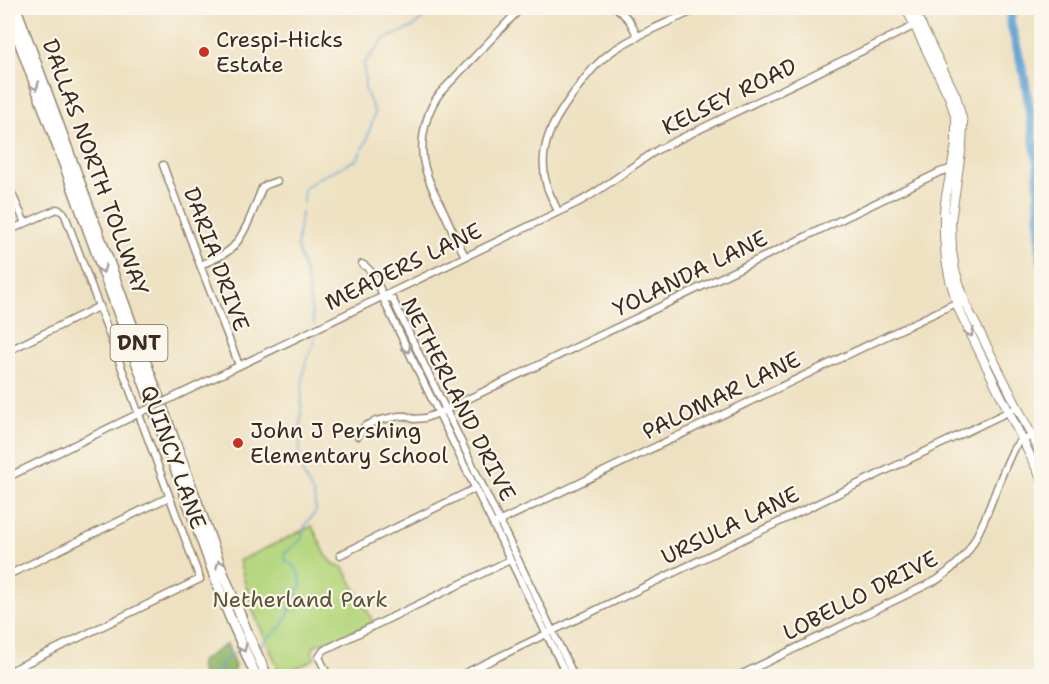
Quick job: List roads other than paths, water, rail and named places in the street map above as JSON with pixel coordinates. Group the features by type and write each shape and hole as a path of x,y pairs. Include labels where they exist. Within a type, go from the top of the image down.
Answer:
{"highway":[{"name":"DALLAS NORTH TOLLWAY","path":"16,8 223,573 267,676"},
{"name":"DALLAS NORTH TOLLWAY","path":"8,11 216,580 256,676"}],"main road":[{"path":"906,8 918,24 953,97 957,136 955,170 944,211 948,236 946,260 950,280 1041,480"},
{"path":"914,8 918,24"},
{"path":"960,301 1018,407 1041,456"}],"street":[{"path":"465,256 425,168 423,143 427,120 432,105 440,93 521,8"},
{"path":"617,8 629,20 638,37"},
{"path":"558,212 547,187 544,170 545,149 550,128 565,104 597,64 614,50 700,8"},
{"name":"KELSEY ROAD","path":"558,212 586,199 659,149 918,24"},
{"name":"DARIA DRIVE","path":"163,165 239,365"},
{"name":"YOLANDA LANE","path":"358,436 365,426 376,421 399,416 414,419 425,418 446,410 940,172 955,170"},
{"path":"200,265 232,248 243,232 262,188 277,181"},
{"path":"8,185 25,223 8,231"},
{"name":"QUINCY LANE","path":"8,672 200,579 65,215 57,209 25,223"},
{"name":"MEADERS LANE","path":"8,477 558,212"},
{"path":"362,264 370,268 383,296"},
{"name":"NETHERLAND DRIVE","path":"383,296 393,300 549,632 567,676"},
{"name":"NETHERLAND DRIVE","path":"383,296 476,488 497,523 510,560 523,577"},
{"name":"PALOMAR LANE","path":"497,523 960,301"},
{"path":"8,351 100,306"},
{"name":"URSULA LANE","path":"459,676 1018,407"},
{"name":"LOBELLO DRIVE","path":"738,676 937,580 955,566 967,553 976,537 1011,453 1018,443 1032,436"},
{"path":"340,555 476,488"},
{"path":"8,575 169,497"},
{"path":"328,676 319,657 324,650 510,560"},
{"name":"NETHERLAND DRIVE","path":"549,632 574,676"},
{"path":"183,676 190,673"}],"waterway":[{"path":"303,203 304,189 317,179 357,159 366,142 375,113 365,89 364,63 385,39 413,27 434,8"},
{"path":"1013,8 1010,21 1024,75 1038,166 1042,261"},
{"path":"301,212 297,247 306,276 314,325"},
{"path":"261,645 284,624 301,584 296,568 285,560 285,553 301,540 305,525 316,511 314,496 300,468 302,388 305,364 316,333"},
{"path":"217,676 222,662 237,651"}],"place":[{"name":"Crespi-Hicks Estate","path":"204,52"},
{"name":"John J Pershing Elementary School","path":"238,443"}],"park label":[{"name":"Netherland Park","path":"300,599"}]}
